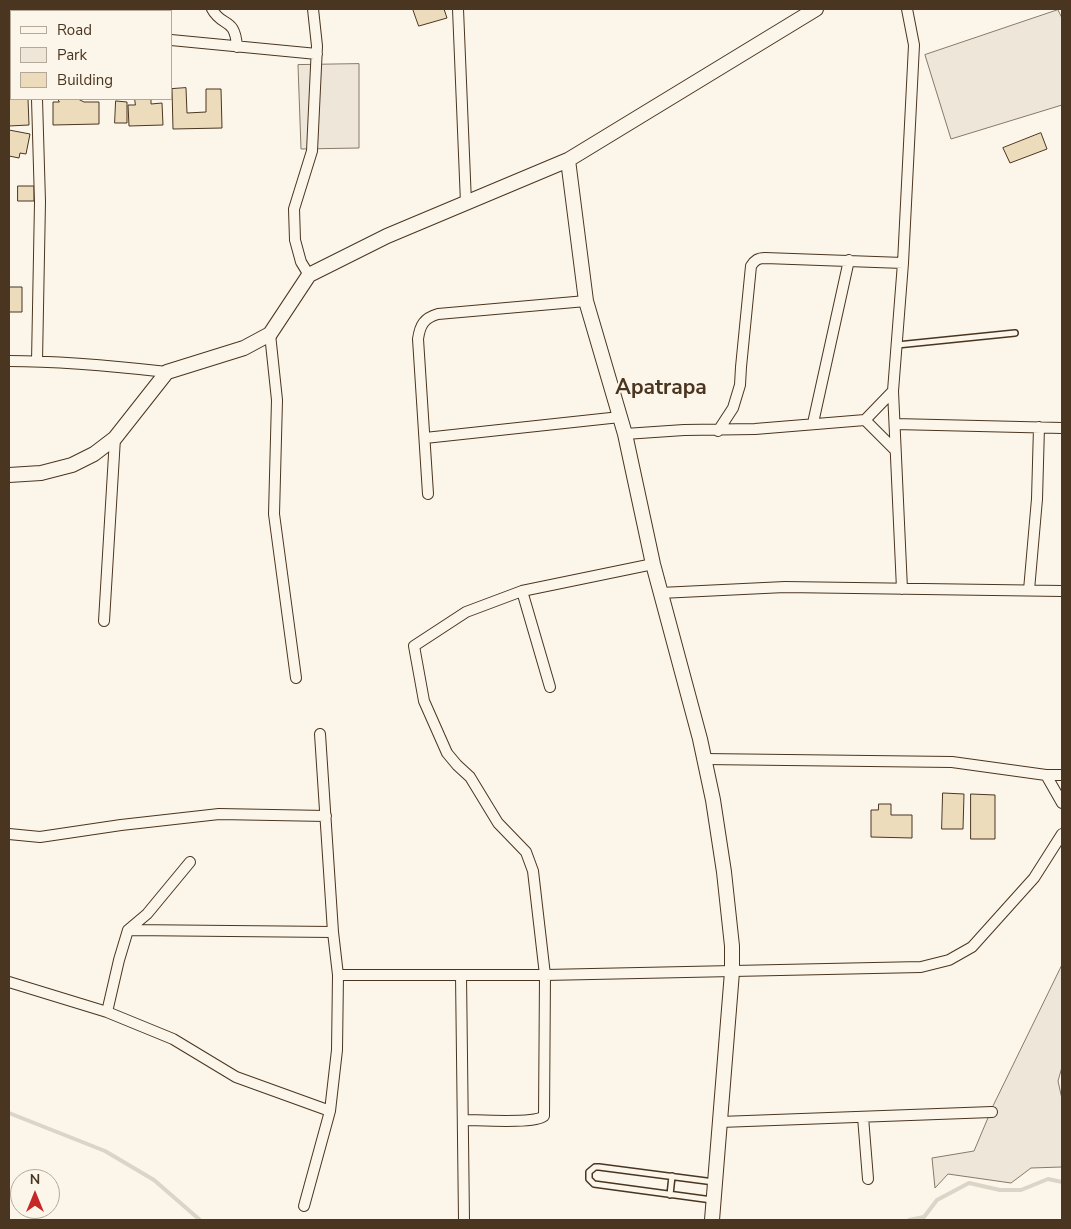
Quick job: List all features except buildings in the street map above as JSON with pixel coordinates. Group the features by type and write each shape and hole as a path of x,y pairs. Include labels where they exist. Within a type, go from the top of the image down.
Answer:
{"street":[{"path":"212,9 233,26 237,47"},
{"path":"309,275 301,262 295,240 294,209 312,151 317,54 314,9"},
{"path":"458,9 466,203"},
{"path":"9,361 120,366 167,372 244,348 270,334 309,275 387,236 568,160 816,9"},
{"path":"902,588 893,391 903,263 914,45 908,9"},
{"path":"172,40 317,54"},
{"path":"37,100 40,202 37,361"},
{"path":"568,160 586,301 620,417 660,593 700,739 713,800 724,872 732,946 732,972 712,1220"},
{"path":"718,431 733,408 740,386 751,266 755,261 759,258 765,258 903,263"},
{"path":"813,423 849,260"},
{"path":"428,494 418,339 423,322 430,316 438,314 586,301"},
{"path":"270,334 277,400 274,514 296,678"},
{"path":"9,475 41,473 72,465 94,454 115,438 167,372"},
{"path":"624,434 684,430 718,431 865,420 893,391"},
{"path":"425,438 620,417"},
{"path":"865,420 895,450"},
{"path":"895,424 1062,428"},
{"path":"1029,590 1037,499 1039,427"},
{"path":"104,621 115,438"},
{"path":"464,1120 516,1121 541,1119 544,1116 545,976 533,871 526,852 498,823 470,777 456,765 447,752 424,701 414,650 416,643 466,612 522,592 653,564"},
{"path":"660,593 785,587 1062,591"},
{"path":"522,592 550,687"},
{"path":"304,1206 330,1111 337,1050 338,975 332,932 320,734"},
{"path":"704,759 952,762 1062,776"},
{"path":"1046,775 1062,803"},
{"path":"9,834 40,837 121,825 219,814 326,816"},
{"path":"338,975 545,976 921,967 950,960 972,947 1034,878 1062,834"},
{"path":"107,1012 128,930 147,914 190,862"},
{"path":"128,930 332,932"},
{"path":"461,976 464,1220"},
{"path":"9,982 107,1012 173,1039 236,1077 330,1111"},
{"path":"720,1122 992,1112"},
{"path":"863,1117 868,1179"}],"lane":[{"path":"897,345 1015,333"},
{"path":"713,1200 594,1184 590,1182 589,1172 594,1167 599,1167 715,1182"},
{"path":"670,1195 672,1176"}],"green space":[{"path":"1058,10 1062,18 1062,105 951,139 925,55"},
{"path":"359,64 359,148 301,149 298,65"},
{"path":"1062,965 1062,1067 1058,1081 1062,1099 1062,1167 1031,1168 1011,1183 948,1174 935,1188 932,1158 974,1151 993,1106"}],"waterway":[{"path":"9,1113 105,1151 154,1180 200,1220"},
{"path":"909,1220 924,1217 937,1200 969,1183 1000,1190 1021,1190 1048,1179 1062,1182"}],"district":[{"name":"Apatrapa","path":"661,389"}]}
